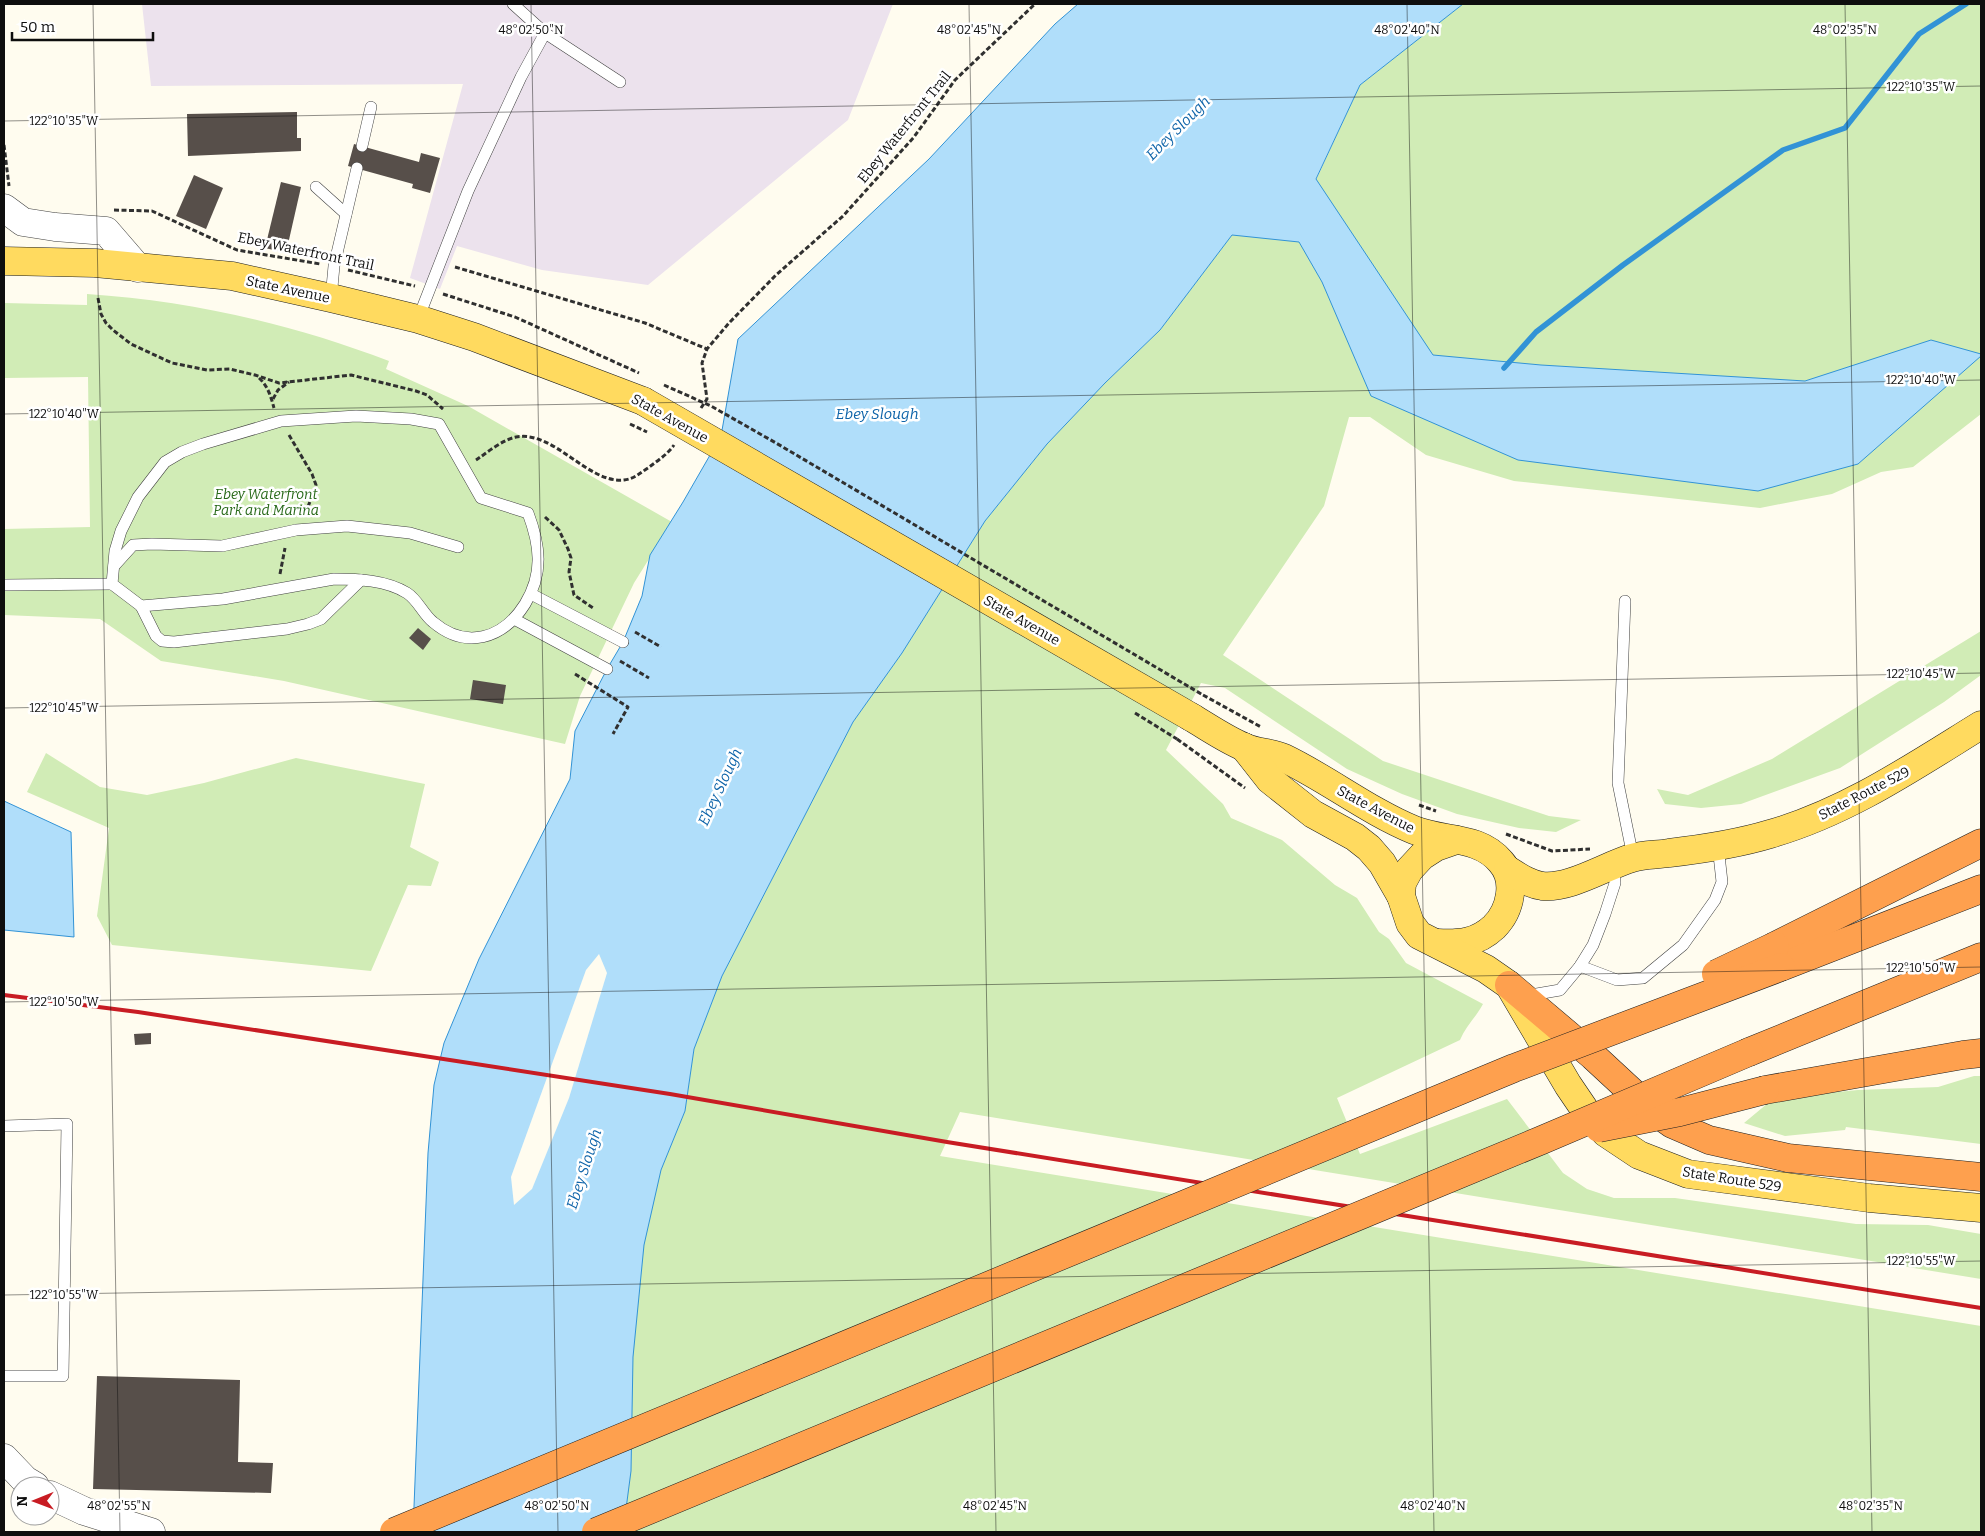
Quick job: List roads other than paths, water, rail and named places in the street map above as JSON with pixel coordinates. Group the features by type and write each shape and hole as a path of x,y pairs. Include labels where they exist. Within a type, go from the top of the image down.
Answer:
{"highway":[{"path":"1778,957 1981,843"},
{"path":"394,1532 1778,957 1981,889"},
{"path":"596,1532 1981,957"},
{"path":"1516,991 1593,1056 1647,1106 1672,1124 1710,1140 1788,1158 1981,1176"},
{"path":"1542,1140 1680,1112 1765,1090 1981,1053"}],"main road":[{"name":"State Avenue","path":"4,261 95,263 232,276 418,319 650,387 1190,717 1244,748 1282,757 1413,830 1431,836 1456,840"},
{"name":"State Route 529","path":"1508,870 1525,881 1542,886 1557,885 1573,882 1614,857 1718,846 1770,834 1801,824 1848,804 1892,780 1981,726"},
{"name":"State Avenue","path":"1244,748 1270,780 1313,814 1355,837 1369,848 1382,863 1400,896"},
{"path":"1456,840 1469,842 1484,848 1500,860 1508,870 1511,893 1503,913 1495,926 1481,937 1471,942 1454,944 1434,942 1419,934 1410,923 1400,896 1402,883 1409,870 1422,856 1436,847 1456,840"},
{"name":"State Route 529","path":"1434,942 1486,969 1516,991 1539,1038 1587,1113 1606,1133 1639,1155 1688,1174 1869,1198 1981,1208"}],"street":[{"path":"8,199 23,222 55,227 106,231 138,268"},
{"path":"4,1458 21,1476"},
{"path":"60,1500 84,1511 151,1532"}],"lane":[{"path":"513,4 545,33 620,82"},
{"path":"418,319 468,190 521,77 545,33"},
{"path":"362,146 371,107"},
{"path":"330,298 334,266 357,168"},
{"path":"316,187 346,214"},
{"path":"112,584 116,551 121,531 138,496 165,462 204,444 281,421 378,416 439,424 481,498 528,513 539,552 538,574 531,594 514,619 496,633 480,638 466,637 447,632 431,620 409,594 395,587 361,580 334,579 223,599 141,606"},
{"path":"114,566 133,545 222,546 296,530 348,526 410,533 458,547"},
{"path":"4,585 112,584 141,606 156,636 162,641 174,642 286,629 308,624 321,618 361,580"},
{"path":"531,594 623,642"},
{"path":"1516,991 1560,990 1580,966 1592,945 1615,883 1614,857 1625,601"},
{"path":"514,619 607,668"},
{"path":"1580,966 1617,980 1643,978 1683,945 1715,900 1722,882 1718,846"},
{"path":"4,1126 67,1124 63,1376 4,1376"}],"water":[{"name":"Ebey Slough","path":"1078,4 1463,4 1360,85 1316,179 1433,355 1541,365 1805,381 1931,340 1981,354 1981,356 1858,464 1758,491 1518,460 1371,396 1322,282 1299,242 1232,235 1160,330 1105,383 1047,444 985,521 902,653 853,722 722,976 694,1049 685,1111 661,1170 644,1245 633,1357 631,1471 623,1532 413,1532 428,1153 434,1085 444,1043 479,959 570,779 575,731 623,642 642,596 650,555 721,436 738,339 929,159 1055,24"},
{"path":"4,801 71,832 74,937 4,930"}],"waterway":[{"path":"1504,368 1536,332 1623,265 1783,150 1845,128 1919,34 1966,4"}],"railway":[{"path":"4,995 138,1012 670,1094 947,1142 1981,1308"}],"park label":[{"name":"Ebey Waterfront Park and Marina","path":"266,502"}]}
